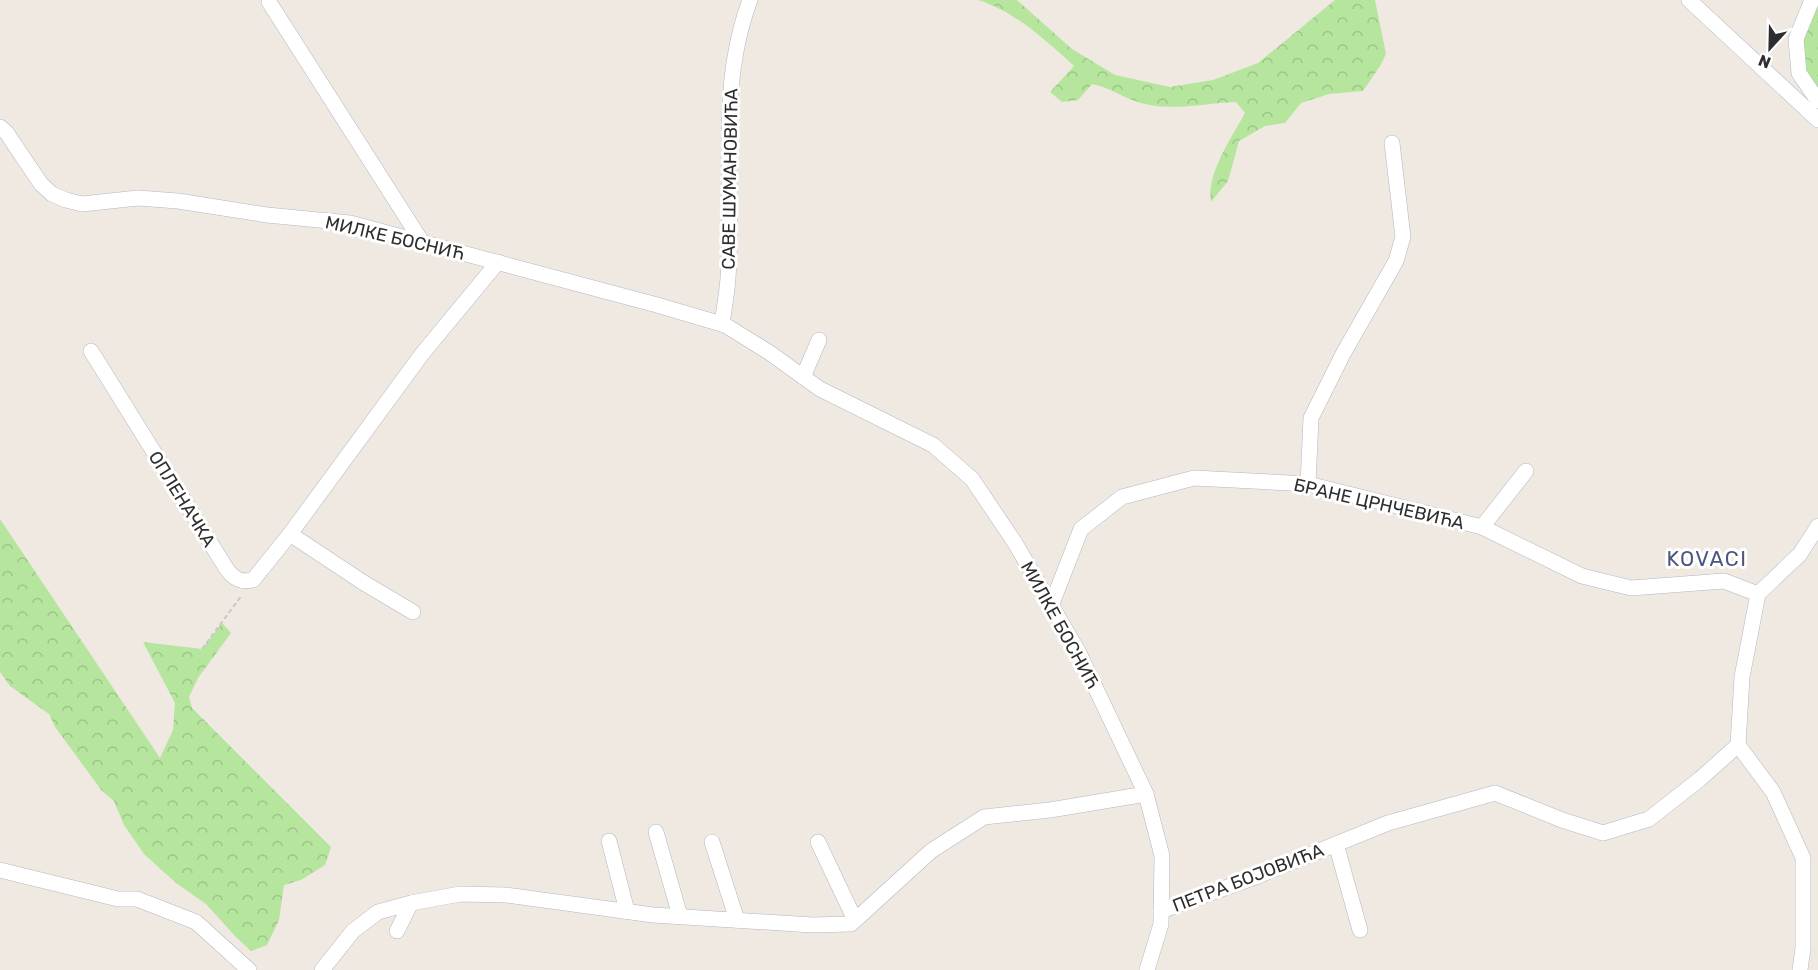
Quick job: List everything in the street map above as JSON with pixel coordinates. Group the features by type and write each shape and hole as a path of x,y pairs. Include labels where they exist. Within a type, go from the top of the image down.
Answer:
{"street":[{"name":"САВЕ ШУМАНОВИЋА","path":"722,324 728,278 729,99 743,18 750,0"},
{"path":"1689,0 1818,120"},
{"path":"1812,0 1796,39 1799,73 1818,100"},
{"path":"269,2 422,242"},
{"name":"МИЛКЕ БОСНИЋ","path":"0,127 6,132 41,184 52,194 66,200 82,204 138,198 178,201 267,215 350,223 722,324 770,353 820,389 933,446 972,479 1015,543 1078,651 1146,794 1162,856 1161,924 1147,970"},
{"path":"1308,484 1311,418 1343,354 1396,261 1403,237 1392,143"},
{"path":"253,580 290,534 422,354 498,262"},
{"path":"802,377 819,340"},
{"name":"ОПЛЕНАЧКА","path":"90,351 226,568 238,580 246,582 253,580"},
{"path":"1482,527 1526,471"},
{"name":"БРАНЕ ЦРНЧЕВИЋА","path":"1052,606 1081,529 1122,496 1194,478 1308,484 1482,527 1582,576 1631,588 1724,582 1758,594"},
{"path":"1800,970 1803,948 1803,858 1773,792 1738,745 1742,677 1758,594 1800,554 1812,548 1818,526"},
{"path":"290,534 413,612"},
{"name":"ПЕТРА БОЈОВИЋА","path":"1161,911 1250,879 1388,823 1495,793 1603,834 1649,819 1700,779 1738,745"},
{"path":"322,970 353,931 378,912 460,894 505,895 680,916 812,925 851,924 931,851 984,817 1050,810 1146,794"},
{"path":"656,832 680,916"},
{"path":"609,841 627,911"},
{"path":"712,842 737,920"},
{"path":"818,842 855,920"},
{"name":"ПЕТРА БОЈОВИЋА","path":"1336,844 1360,930"},
{"path":"0,870 118,899 137,899 153,904 196,922 249,970"},
{"path":"397,931 411,903"}],"path":[{"path":"202,649 253,580"}],"green space":[{"path":"978,0 1017,0 1072,49 1115,75 1170,87 1213,80 1258,63 1335,0 1375,0 1386,54 1363,91 1329,94 1301,103 1285,123 1265,126 1239,141 1228,181 1211,202 1210,191 1216,168 1245,113 1236,102 1172,107 1147,105 1092,84 1078,100 1062,102 1050,92 1074,66 1017,19"},
{"path":"1818,0 1818,101 1811,92 1796,39"},
{"path":"0,519 160,758 173,730 175,703 143,642 202,649 222,623 231,633 198,678 189,697 192,708 331,847 325,865 301,880 284,885 279,920 267,945 251,951 206,904 176,883 144,854 124,825 114,801 102,791 55,727 49,714 10,686 0,672"}],"district":[{"name":"KOVACI","path":"1707,559"}]}
